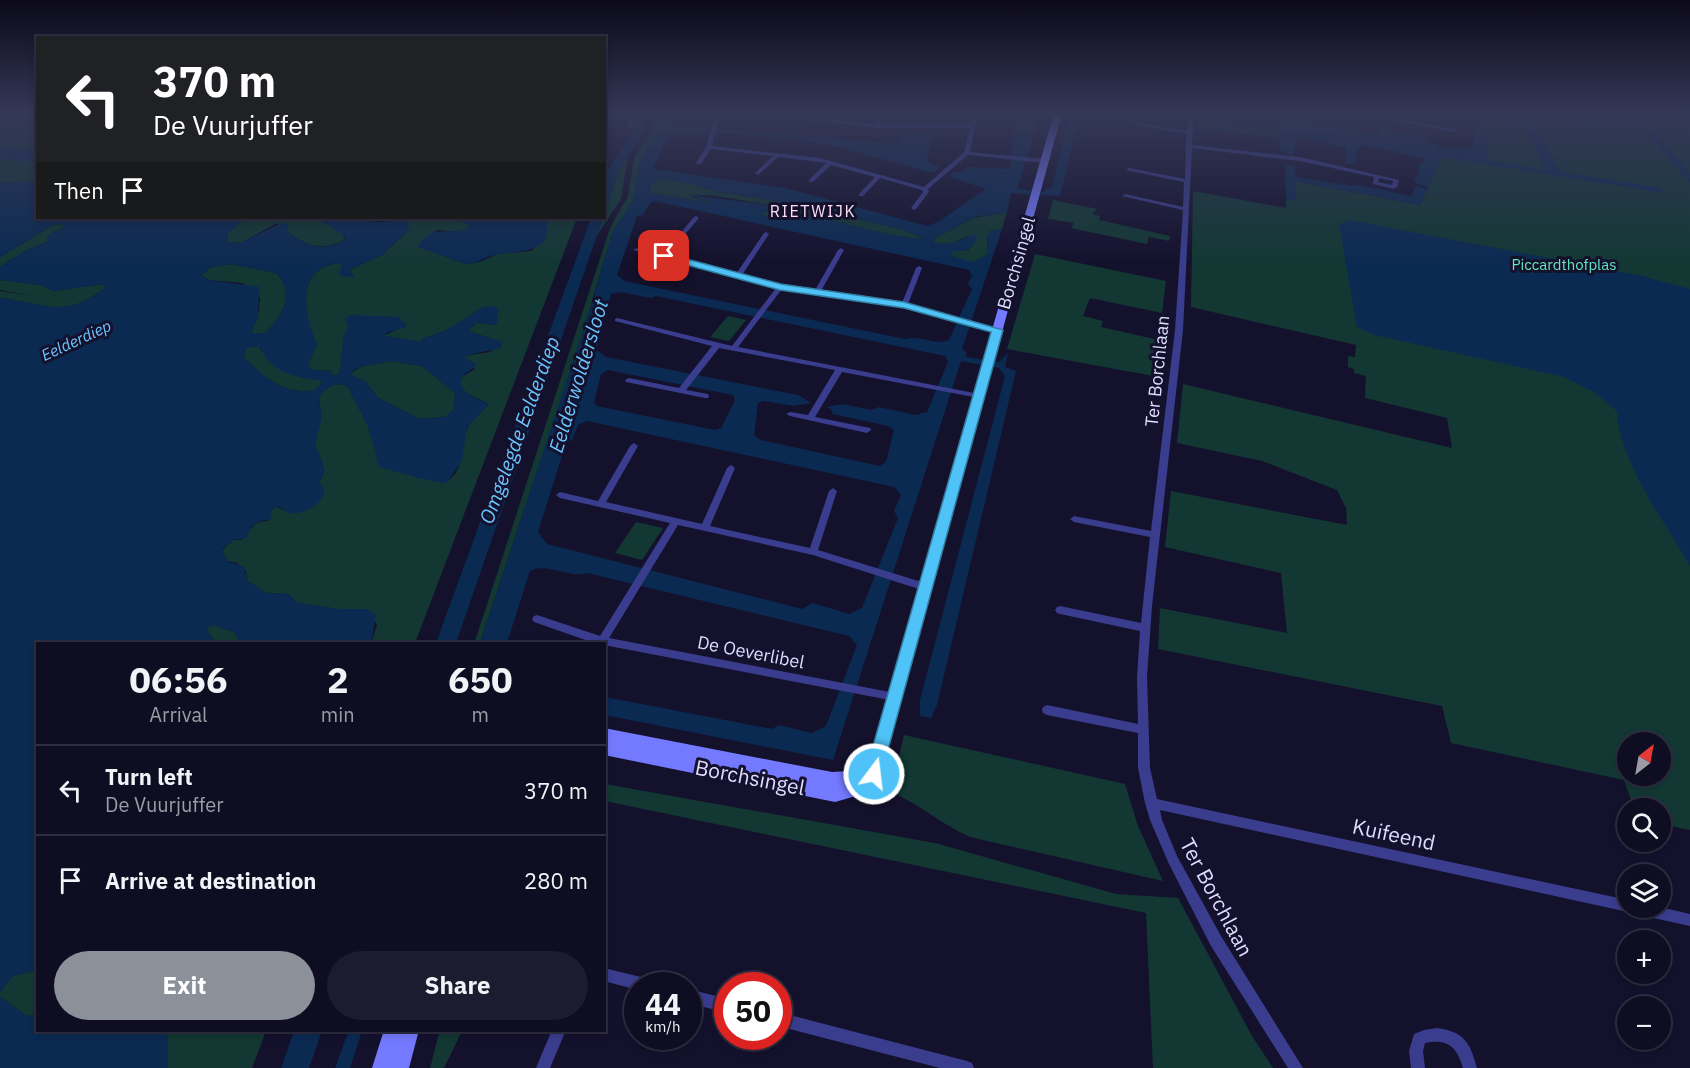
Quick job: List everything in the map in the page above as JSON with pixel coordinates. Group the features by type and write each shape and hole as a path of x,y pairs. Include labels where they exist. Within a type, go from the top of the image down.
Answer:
{"main road":[{"name":"Borchsingel","path":"606,748 835,794 857,790 874,774 1044,163"},
{"name":"Borchsingel","path":"606,735 832,780 853,779 877,759"},
{"path":"383,1068 393,1032"},
{"path":"398,1068 408,1032"}],"street":[{"path":"758,173 769,163"},
{"path":"812,181 830,163 925,189"},
{"path":"914,208 926,192 925,189 955,163"},
{"name":"Ter Borchlaan","path":"1187,163 1179,330 1146,628 1141,729 1144,768 1151,803 1173,860 1216,941 1296,1068"},
{"path":"1317,163 1377,176"},
{"path":"1129,170 1186,182"},
{"path":"861,195 878,177"},
{"path":"1125,196 1185,209"},
{"path":"664,256 696,218"},
{"path":"739,275 766,234"},
{"path":"636,250 780,287 904,305 997,330"},
{"path":"817,292 841,250"},
{"path":"904,305 919,268"},
{"path":"734,348 767,308 780,287"},
{"path":"617,320 717,345 979,396"},
{"path":"683,389 717,345"},
{"path":"810,418 840,369"},
{"path":"629,380 683,389 705,396"},
{"path":"790,414 867,429"},
{"path":"601,503 634,446"},
{"path":"705,527 731,468"},
{"path":"813,552 833,491"},
{"path":"560,495 813,552 925,587"},
{"path":"1074,519 1155,535"},
{"path":"602,641 676,521"},
{"path":"1060,610 1146,628"},
{"name":"De Oeverlibel","path":"537,619 602,641 895,697"},
{"path":"1047,710 1141,729"},
{"name":"Kuifeend","path":"1151,803 1617,904"},
{"path":"1671,916 1690,920"},
{"path":"606,975 624,979"},
{"path":"792,1023 967,1068"},
{"path":"543,1068 558,1032"},
{"path":"1418,1068 1416,1051 1419,1039 1427,1035 1449,1038 1463,1048 1472,1067"}],"green space":[{"path":"0,163 36,163 36,181 0,183"},
{"path":"624,163 627,163 621,199 596,237 602,219 606,219 606,208"},
{"path":"633,163 640,163 634,199 612,234 579,345 480,642 475,642 610,228 628,196"},
{"path":"1438,163 1690,163 1690,830 1671,826 1671,798 1630,798 1626,786 1671,786 1671,732 1617,732 1617,779 1451,743 1442,706 1158,649 1160,608 1287,633 1281,573 1165,547 1171,491 1347,525 1346,508 1337,490 1262,461 1177,443 1183,384 1452,448 1447,418 1365,398 1366,376 1354,373 1354,369 1348,367 1348,356 1355,357 1356,345 1191,307 1193,191 1286,208 1286,198 1288,200 1295,181 1420,205"},
{"path":"660,179 679,181 720,192 790,203 901,229 924,238 882,233 792,210 781,217 769,218 760,214 769,205 728,198 706,195 691,197 712,202 706,202 650,193 651,184"},
{"path":"1053,200 1097,209 1092,214 1100,216 1099,220 1170,236 1169,241 1149,237 1147,244 1071,228 1074,223 1048,219"},
{"path":"1007,212 1002,229 990,231 987,238 988,254 973,263 950,256 953,251 969,250 967,236 953,243 935,243 933,239 974,218"},
{"path":"245,219 318,219 343,232 344,240 326,246 309,244 293,236 277,223 241,243 227,242 228,233"},
{"path":"368,219 393,219 370,222"},
{"path":"393,219 452,219 468,224 468,230 459,232 437,230 419,247 466,264 480,262 497,254 531,251 544,240 545,219 577,219 415,642 371,642 377,625 367,609 338,609 298,603 288,594 267,593 247,581 246,571 237,563 227,561 222,550 233,540 241,540 255,524 268,521 270,511 276,507 293,513 313,495 320,482 323,469 315,444 321,413 318,398 331,386 339,384 348,387 368,426 380,467 443,483 450,479 459,467 469,426 489,404 462,388 460,378 475,369 463,356 490,352 502,342 468,331 476,323 497,325 497,315 482,310 447,330 422,339 423,342 383,336 396,330 401,321 399,317 349,327 344,336 340,373 334,376 331,375 332,371 313,370 308,365 316,345 308,321 306,295 315,273 325,266 340,263 350,272 351,269 382,255 409,230"},
{"path":"61,224 65,227 52,233 47,242 25,251 0,267 0,257 53,225"},
{"path":"1035,254 1166,281 1162,313 1090,298 1083,316 1103,321 1101,327 1163,341 1159,377 1007,349"},
{"path":"232,264 276,273 286,289 285,304 277,320 265,333 251,333 258,317 260,298 242,283 209,280 201,275 211,267"},
{"path":"0,280 40,285 54,291 103,284 105,288 77,304 54,307 0,298 0,291 34,296 0,290"},
{"path":"728,316 746,320 729,341 710,337"},
{"path":"259,346 261,351 321,381 321,384 315,390 304,391 275,383 243,357 247,347"},
{"path":"392,361 422,366 455,393 454,410 445,417 419,419 377,397 365,381 352,376 352,372 363,366"},
{"path":"636,522 663,528 642,560 615,553"},
{"path":"209,626 217,626 236,633 240,642 215,642 207,631"},
{"path":"904,735 1125,784 1138,826 1163,881 970,837 950,827 912,802 891,792"},
{"path":"606,784 935,843 1116,894 1178,898 1252,1036 1273,1068 1153,1068 1146,913 606,801"},
{"path":"36,970 36,1015 27,1016 0,997 0,992 13,976"},
{"path":"161,1032 266,1032 252,1068 168,1068 168,1037"},
{"path":"439,1032 462,1032 444,1068 430,1068"}],"water":[{"path":"624,163 618,172 606,210 606,176 612,164"},
{"name":"Eelderwoldersloot","path":"640,163 656,163 653,169 785,188 927,226 938,222 986,189 950,177 951,173 963,171 968,167 1010,169 1011,163 1025,163 1017,189 1044,192 1045,189 1052,188 1058,163 1068,163 1060,196 1011,193 1007,212 975,217 933,239 935,243 953,243 974,234 977,237 971,248 953,251 951,256 973,262 988,254 987,238 990,231 1002,229 962,349 966,352 966,357 999,362 1008,353 1005,367 1016,371 937,705 931,718 920,716 920,700 1005,376 999,368 961,361 833,760 606,715 606,697 772,729 779,725 812,733 826,726 857,645 849,636 587,573 573,574 544,568 530,571 507,642 481,642 593,300 612,233 634,199","holes":["660,179 679,181 720,192 790,203 901,229 924,238 882,233 792,210 781,214 778,219 760,214 769,211 767,209 769,205 689,195 712,202 706,202 650,193 651,184","654,201 969,270 972,275 968,284 972,289 949,340 938,342 917,338 905,339 624,281 617,275 637,216 643,215 650,203","619,292 651,298 656,296 945,356 948,362 927,412 915,415 879,407 871,410 843,404 826,407 831,409 833,414 888,426 894,430 886,462 880,466 761,440 754,436 758,403 764,401 794,406 811,403 798,395 606,357 597,350 611,294","608,370 733,395 735,400 721,428 715,430 597,406 594,402 601,374","587,421 894,487 901,495 894,511 898,518 862,608 849,614 813,603 802,609 547,544 538,532 566,443 572,440 578,425"]},
{"path":"896,163 931,163 940,167 933,173"},
{"path":"1423,163 1438,163 1428,187 1417,184 1414,180 1419,171 1418,166"},
{"path":"1477,163 1504,163 1546,170 1542,163 1556,163 1561,172 1661,188 1663,193"},
{"path":"1672,163 1681,163 1690,173 1690,183"},
{"path":"1285,164 1294,165 1296,177 1352,186 1355,184 1411,196 1416,186 1427,189 1420,205 1295,181 1296,200 1293,201 1286,198"},
{"name":"Eelderdiep","path":"36,181 36,219 245,219 228,233 227,242 241,243 283,222 289,225 287,232 301,241 322,247 336,244 344,240 345,236 318,219 368,219 370,222 407,221 409,230 382,255 351,269 350,272 355,275 352,277 341,276 339,272 343,266 340,263 325,266 315,273 306,295 309,321 317,345 308,365 313,370 333,371 331,375 334,376 340,373 344,336 348,327 345,319 351,315 399,317 401,321 406,322 405,328 388,332 384,336 423,342 422,339 447,330 483,307 496,306 498,309 497,325 476,323 468,331 503,342 501,348 463,356 477,365 461,377 463,388 469,395 489,404 467,427 462,461 448,481 443,483 379,467 368,426 348,387 335,385 327,388 318,398 322,417 315,444 325,471 319,482 325,490 320,500 312,508 300,513 289,513 276,507 270,511 272,519 260,521 250,527 247,538 233,540 222,549 227,561 244,567 247,581 267,593 288,594 298,603 338,609 367,609 376,615 371,642 240,642 236,633 217,626 209,626 207,631 215,642 36,642 36,970 13,976 0,992 0,298 66,307 91,298 105,288 103,284 54,291 40,285 0,280 0,267 25,251 47,242 47,236 65,227 61,224 53,225 0,257 0,183","holes":["232,264 276,273 286,289 285,304 277,320 265,333 251,333 258,317 259,287 209,280 201,275 211,267","259,346 264,355 277,368 302,378 321,381 321,384 315,390 304,391 275,383 243,356 247,348","392,361 422,366 455,393 454,410 445,417 419,419 377,397 365,381 352,375 352,371 363,366"]},
{"path":"452,219 545,219 547,230 545,239 532,249 494,255 466,264 418,247 428,235 461,231 468,229 468,224"},
{"name":"Omgelegde Eelderdiep","path":"591,219 603,219 456,642 436,642"},
{"name":"Piccardthofplas","path":"1349,220 1642,276 1690,289 1690,566 1656,511 1635,471 1620,431 1617,411 1594,392 1564,377 1374,335 1357,327 1339,225"},
{"path":"0,997 27,1016 36,1015 36,1032 161,1032 168,1037 168,1068 0,1068"},
{"path":"294,1032 322,1032 309,1068 281,1068"},
{"path":"348,1032 362,1032 350,1068 335,1068"}],"district":[{"name":"RIETWIJK","path":"813,211"}],"route":[{"path":"664,256 780,287 904,305 997,330 874,774"}]}
